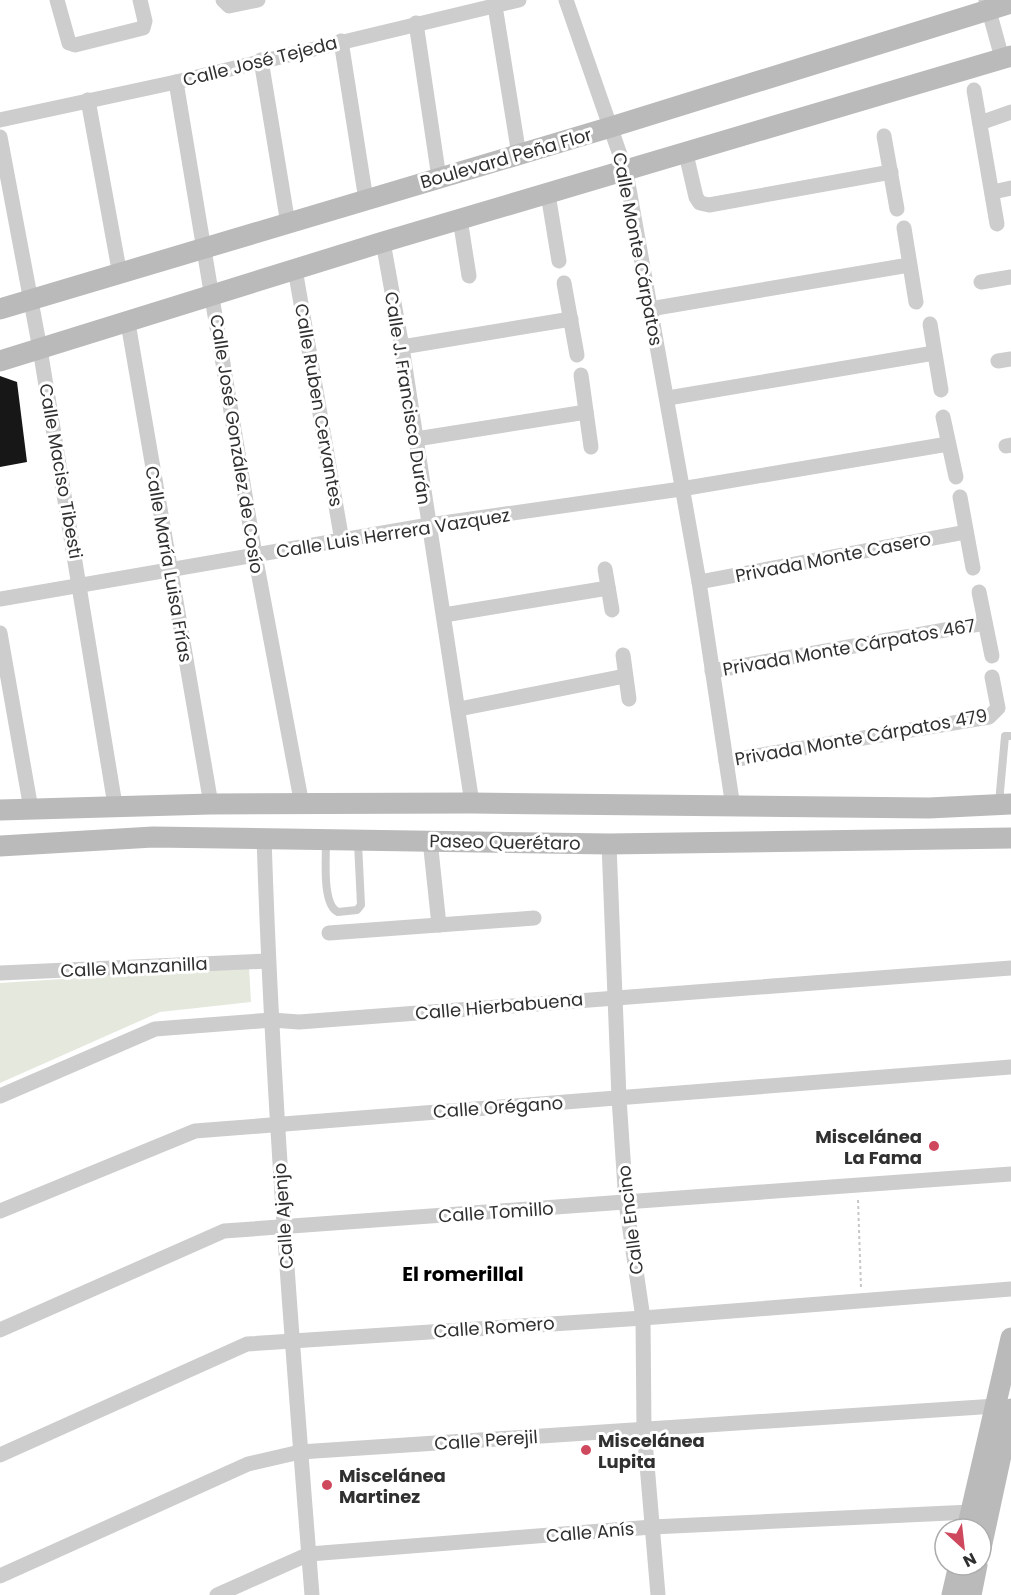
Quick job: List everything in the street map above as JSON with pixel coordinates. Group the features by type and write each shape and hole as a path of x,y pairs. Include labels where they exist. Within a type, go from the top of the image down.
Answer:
{"main road":[{"name":"Boulevard Peña Flor","path":"0,309 611,127 987,5 1011,3"},
{"path":"0,361 383,242 626,172 1006,57"},
{"name":"Paseo Querétaro","path":"0,810 211,804 472,803 929,808 1005,804"},
{"path":"153,805 153,837"},
{"name":"Paseo Querétaro","path":"0,846 153,837 609,844 1011,838"},
{"path":"986,1517 1004,1407 1011,1338"},
{"path":"970,1517 1004,1407"},
{"path":"951,1595 956,1577"},
{"path":"971,1595 975,1577"}],"street":[{"path":"57,0 65,36 69,43 75,45 143,28 145,21 140,0"},
{"path":"223,0 229,6 258,0"},
{"name":"Calle José Tejeda","path":"0,120 176,82 519,0"},
{"name":"Calle Monte Cárpatos","path":"566,0 626,172 668,398 733,807"},
{"path":"987,5 1006,57"},
{"path":"495,6 519,155"},
{"path":"416,23 439,178"},
{"path":"341,41 366,200"},
{"path":"261,60 288,224"},
{"name":"Calle José González de Cosío","path":"176,82 255,555 302,805"},
{"path":"974,90 997,224"},
{"path":"88,100 120,275"},
{"path":"980,123 1011,112"},
{"path":"884,136 897,209"},
{"name":"Calle Maciso Tibesti","path":"0,137 40,349 115,806"},
{"path":"686,154 696,197 700,203 709,205 891,172"},
{"path":"993,192 1011,188"},
{"path":"548,194 559,261"},
{"path":"460,219 468,276"},
{"path":"904,228 916,302"},
{"name":"Calle J. Francisco Durán","path":"383,242 402,347 472,803"},
{"path":"650,309 909,264"},
{"name":"Calle Ruben Cervantes","path":"296,269 342,541"},
{"path":"981,282 1011,277"},
{"path":"564,283 577,355"},
{"path":"402,347 571,319"},
{"name":"Calle María Luisa Frías","path":"128,323 211,804"},
{"path":"930,324 941,390"},
{"path":"668,398 934,353"},
{"path":"581,375 591,447"},
{"path":"416,439 586,412"},
{"path":"944,417 956,477"},
{"path":"681,489 948,444"},
{"name":"Calle Luis Herrera Vazquez","path":"0,599 429,525 681,489"},
{"path":"960,497 973,568"},
{"name":"Privada Monte Casero","path":"699,582 966,532"},
{"path":"605,569 612,610"},
{"path":"444,615 608,588"},
{"name":"Privada Monte Cárpatos 467","path":"979,592 992,656"},
{"name":"Privada Monte Cárpatos 467","path":"712,671 985,623"},
{"path":"0,633 31,808"},
{"path":"623,655 629,699"},
{"path":"459,709 625,676"},
{"name":"Privada Monte Cárpatos 479","path":"726,761 989,717 998,708 992,677"},
{"name":"Calle Ajenjo","path":"264,837 268,961 283,1227 294,1340 300,1452 312,1595"},
{"path":"430,840 439,925"},
{"name":"Calle Encino","path":"609,844 619,1098 626,1203 643,1318 644,1429 658,1595"},
{"path":"329,933 534,918"},
{"name":"Calle Manzanilla","path":"0,973 268,961"},
{"name":"Calle Hierbabuena","path":"0,1096 155,1029 272,1020 298,1022 1011,968"},
{"name":"Calle Orégano","path":"0,1211 195,1131 1011,1068"},
{"name":"Calle Tomillo","path":"0,1330 224,1231 1011,1174"},
{"name":"Calle Romero","path":"0,1455 247,1344 643,1318 861,1299 1011,1289"},
{"name":"Calle Perejil","path":"0,1576 248,1464 300,1452 1004,1407"},
{"name":"Calle Anís","path":"217,1595 309,1554 652,1527 933,1522"}],"lane":[{"path":"1005,804 1005,736 1011,736"},
{"path":"325,838 327,894 330,905 338,912 357,910 361,905 358,839"}],"path":[{"path":"858,1185 861,1299"}],"shaded area":[{"path":"249,967 251,1002 160,1012 0,1083 0,983"}],"building":[{"path":"0,376 17,382 27,462 0,467"}],"place":[{"name":"Miscelánea La Fama","path":"934,1146"},
{"name":"Miscelánea Lupita","path":"586,1450"},
{"name":"Miscelánea Martinez","path":"327,1485"}],"district":[{"name":"El romerillal","path":"463,1274"}]}
